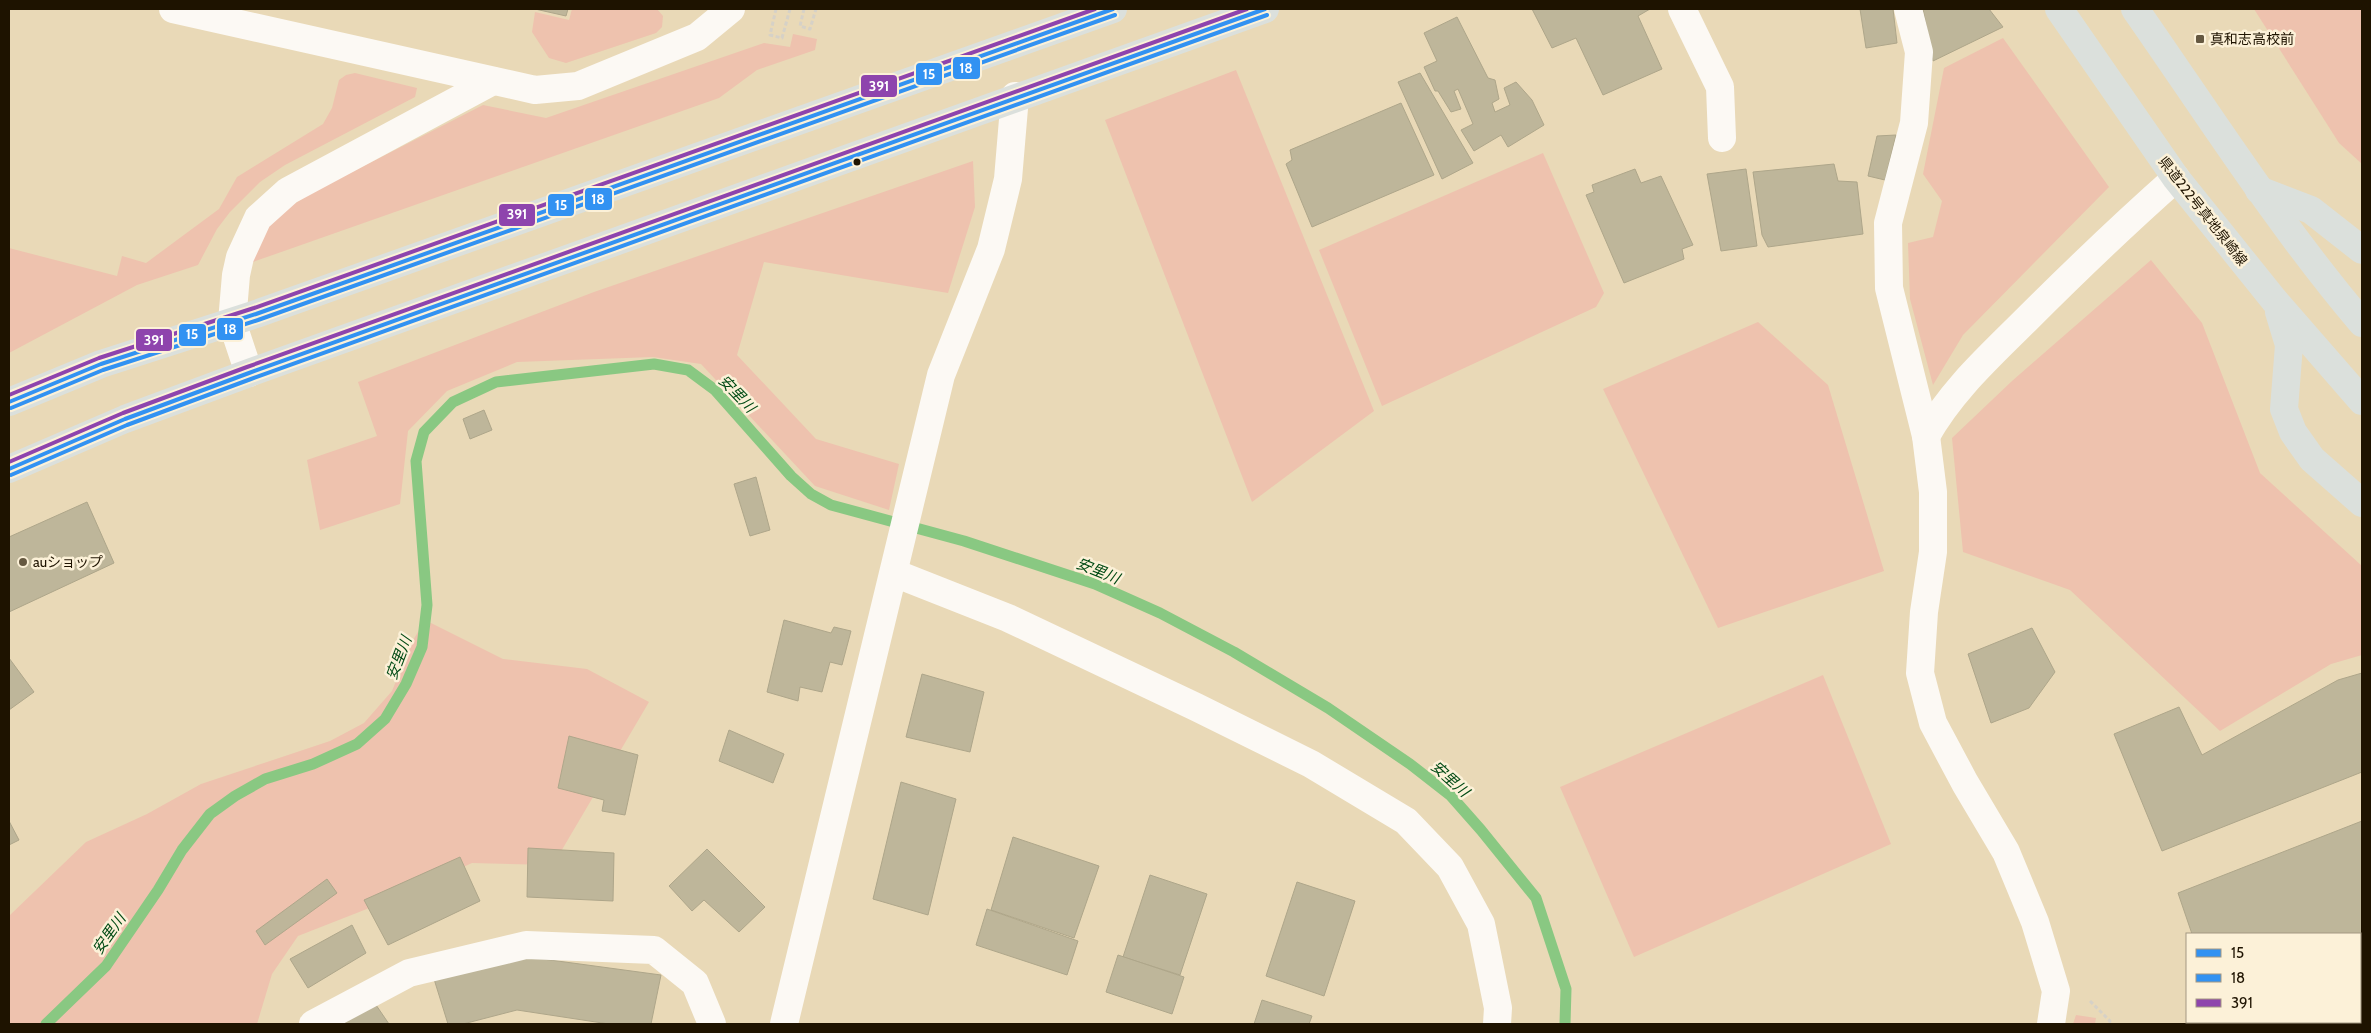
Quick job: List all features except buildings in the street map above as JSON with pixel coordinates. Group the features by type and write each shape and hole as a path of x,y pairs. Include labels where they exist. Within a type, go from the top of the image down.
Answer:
{"main road":[{"path":"9,402 101,364 232,322 1113,9"},
{"path":"9,469 125,419 249,373 1015,96 1265,9"},
{"name":"県道222号真地泉崎線","path":"2059,9 2176,178 2274,300 2362,401"},
{"path":"2135,9 2259,190 2323,276 2362,323"},
{"path":"2259,190 2311,210 2362,250"},
{"path":"2274,300 2283,322 2289,345 2284,409 2293,432 2312,459 2362,503"}],"street":[{"path":"173,9 535,90 578,86 697,37 731,9"},
{"path":"1682,9 1720,87 1722,138"},
{"path":"1908,9 1919,52 1918,70 1914,123 1888,223 1889,288 1926,436 1933,492 1933,552 1924,612 1920,673 1933,723 1965,783 2006,852 2035,922 2056,991 2051,1024"},
{"path":"249,373 232,322 236,275 240,257 258,218 288,191 493,81"},
{"path":"784,1024 941,375 991,249 1008,179 1015,96"},
{"path":"1926,436 1936,416 1963,382 2117,230 2176,178"},
{"path":"896,562 1311,764 1406,821 1450,867 1482,924 1498,1008 1497,1024"},
{"path":"314,1024 409,973 526,945 654,950 695,983 712,1024"}],"path":[{"path":"776,9 770,35 782,38 790,9"},
{"path":"804,9 800,26 810,29 816,9"}],"shaded area":[{"path":"572,9 657,9 663,16 662,27 656,33 566,63 549,58 532,32 535,12 569,20"},
{"path":"2254,9 2362,9 2362,164 2339,143"},
{"path":"793,34 817,39 815,50 757,70 719,98 250,263 265,229 283,211 313,192 483,105 546,118 764,43 790,47"},
{"path":"2003,38 2109,187 1963,335 1933,385 1910,299 1908,243 1933,237 1942,201 1923,174 1944,68"},
{"path":"1236,70 1374,411 1252,502 1105,120"},
{"path":"355,73 417,88 415,97 285,165 260,182 230,212 217,229 198,265 137,285 9,353 9,248 117,276 122,256 146,263 219,209 237,177 323,124 332,108 339,80 346,75"},
{"path":"1543,153 1604,293 1596,307 1382,406 1319,250"},
{"path":"973,161 975,207 948,293 764,262 737,355 816,439 899,464 889,510 815,486 701,364 653,357 517,362 447,391 408,431 400,504 320,530 307,460 377,436 358,382 594,292"},
{"path":"2151,260 2202,323 2260,473 2362,566 2362,655 2331,664 2220,731 2070,590 1963,552 1952,438 2012,381"},
{"path":"1758,322 1828,385 1884,571 1718,628 1603,389"},
{"path":"425,620 503,659 587,669 649,702 553,865 472,863 400,896 298,936 272,974 257,1024 9,1024 9,916 86,842 147,814 201,784 330,741 364,723 392,691 412,642"},
{"path":"1823,675 1891,844 1634,957 1560,787"},
{"path":"2076,1015 2096,1018 2095,1024 2073,1024"}],"waterway":[{"name":"安里川","path":"46,1024 106,966 158,890 182,850 210,814 235,796 265,779 313,764 357,744 385,719 406,684 422,647 427,605 416,461 424,432 453,402 496,382 654,364 688,370 715,390 791,476 811,494 831,505 964,541 1095,584 1160,613 1234,652 1328,708 1410,764 1451,796 1536,898 1566,989 1565,1024"}],"transit line":[{"name":"391","path":"9,395 99,358 254,308 1095,9"},
{"name":"15","path":"9,402 101,364 256,314 1113,9"},
{"name":"391","path":"9,462 123,413 247,367 1247,9"},
{"name":"15","path":"9,469 125,419 249,373 1265,9"},
{"name":"18","path":"11,408 103,370 258,320 1115,15"},
{"name":"18","path":"11,475 127,425 251,379 1267,15"}],"place":[{"name":"真和志高校前","path":"2200,39"},
{"name":"auショップ","path":"23,562"}]}
